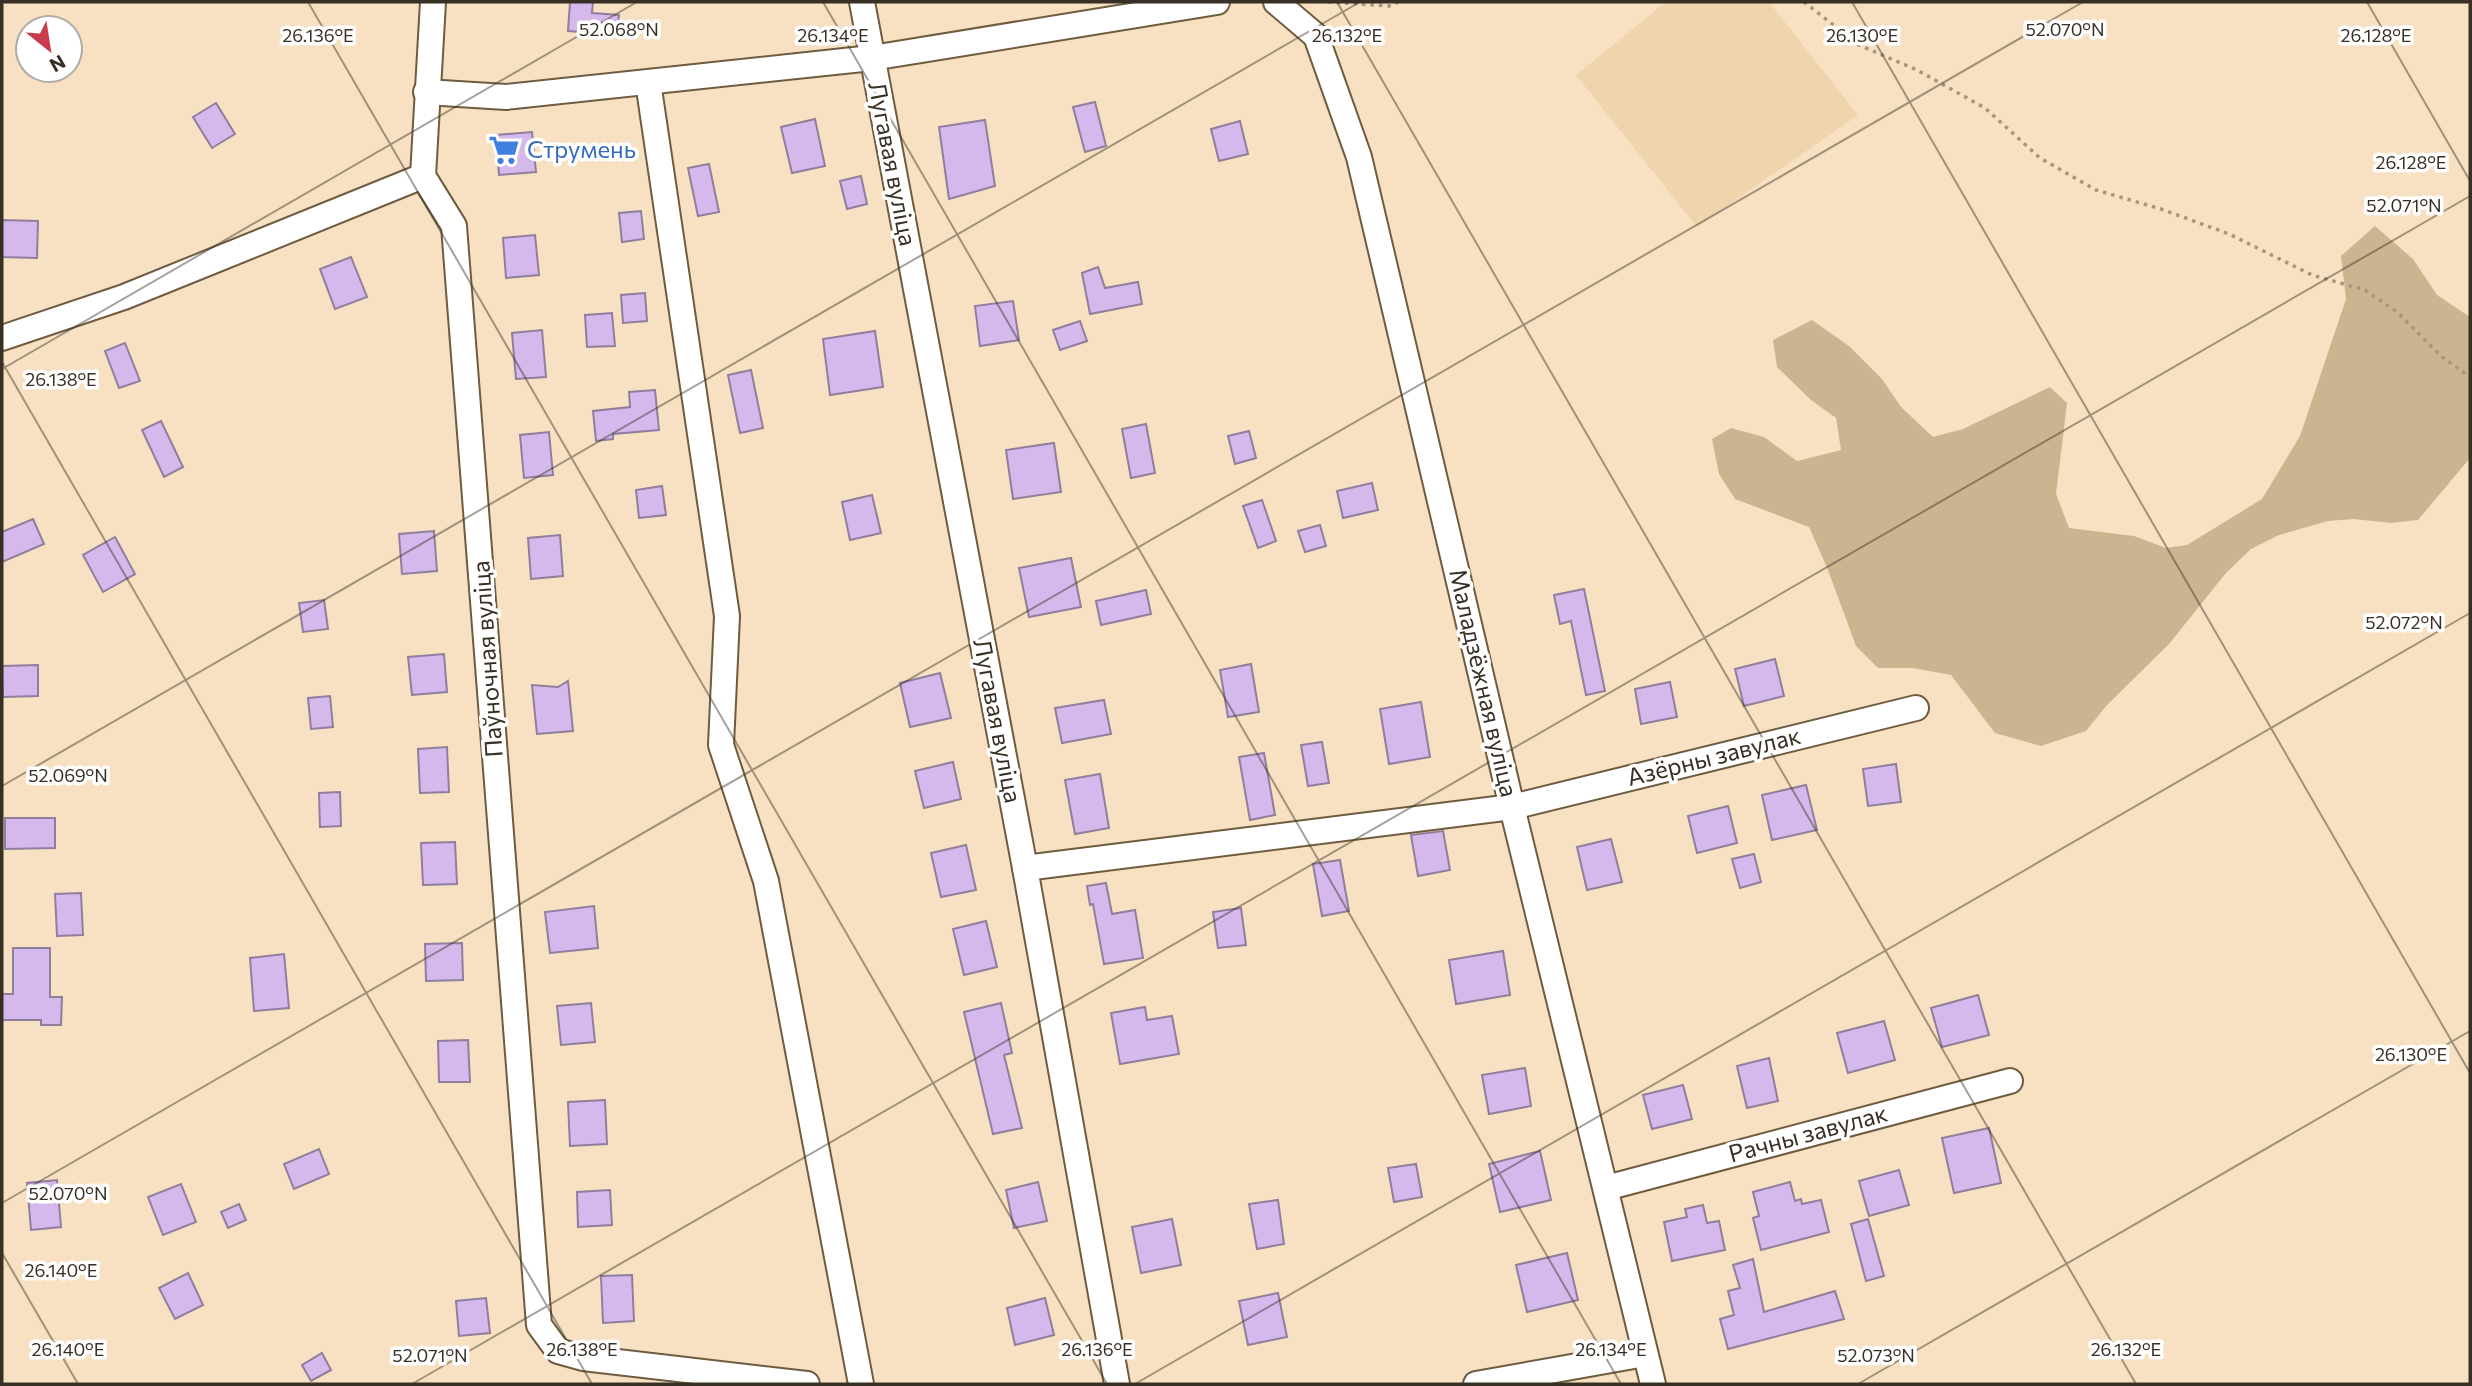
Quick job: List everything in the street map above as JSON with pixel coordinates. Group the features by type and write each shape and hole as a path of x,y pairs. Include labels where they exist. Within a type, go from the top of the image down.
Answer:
{"street":[{"path":"2,338 124,297 423,176 433,2"},
{"name":"Лугавая вуліца","path":"862,2 1025,868 1117,1384"},
{"path":"426,92 506,97 872,58 1217,2"},
{"name":"Маладзёжная вуліца","path":"1276,2 1316,36 1359,157 1512,807 1653,1384"},
{"path":"648,82 727,616 721,744 766,881 861,1384"},
{"name":"Паўночная вуліца","path":"423,176 454,226 539,1325 558,1351 583,1358 807,1384"},
{"name":"Азёрны завулак","path":"1025,868 1512,807 1916,708"},
{"name":"Рачны завулак","path":"1606,1188 2010,1081"},
{"path":"1476,1384 1645,1354"}],"path":[{"path":"1328,2 1391,6 1398,2"},
{"path":"1804,2 1859,45 1917,70 1985,108 2040,158 2096,190 2161,209 2229,234 2312,275 2365,290 2397,312 2442,356 2470,377"}],"shaded area":[{"path":"1666,2 1769,2 1858,115 1697,227 1576,75"},
{"path":"2375,226 2413,259 2437,295 2470,317 2470,458 2418,520 2391,523 2354,519 2328,521 2279,535 2251,549 2226,573 2169,644 2106,706 2086,731 2041,746 1995,733 1951,675 1912,668 1878,668 1856,646 1809,527 1735,499 1719,474 1712,439 1731,428 1764,437 1797,461 1841,450 1836,418 1811,400 1777,367 1773,340 1812,320 1849,346 1882,379 1901,407 1933,437 1963,429 2050,387 2067,403 2056,494 2069,528 2134,536 2166,548 2187,545 2262,499 2300,436 2346,299 2341,256"}],"building":[{"path":"570,2 593,2 592,13 619,15 617,35 568,31"},
{"path":"1095,102 1106,146 1085,152 1073,107"},
{"path":"216,103 235,134 212,148 193,117"},
{"path":"815,119 825,166 792,173 781,127"},
{"path":"985,120 995,186 949,199 939,127"},
{"path":"1240,121 1248,154 1219,161 1211,129"},
{"path":"532,132 536,172 499,175 496,135"},
{"path":"709,164 719,212 698,216 688,168"},
{"path":"861,176 867,204 847,209 840,181"},
{"path":"641,211 644,239 622,242 619,213"},
{"path":"2,220 38,221 37,258 2,257"},
{"path":"535,235 539,275 506,278 503,238"},
{"path":"351,257 367,297 335,309 320,269"},
{"path":"1098,267 1105,288 1138,282 1142,304 1090,314 1082,273"},
{"path":"645,293 647,321 623,323 621,295"},
{"path":"1013,301 1019,340 980,346 975,306"},
{"path":"612,313 615,346 587,347 585,315"},
{"path":"1080,321 1087,341 1060,350 1053,330"},
{"path":"542,330 546,377 516,379 512,333"},
{"path":"875,331 883,387 830,395 823,339"},
{"path":"125,343 140,381 119,388 105,351"},
{"path":"751,370 763,428 740,433 728,375"},
{"path":"655,390 659,430 613,434 613,439 596,441 593,411 630,407 629,392"},
{"path":"161,421 183,467 164,477 142,430"},
{"path":"1146,424 1155,473 1131,478 1122,429"},
{"path":"1249,431 1256,458 1235,464 1228,436"},
{"path":"549,432 553,475 524,478 520,435"},
{"path":"1054,443 1061,492 1013,499 1006,450"},
{"path":"1372,483 1378,510 1343,518 1337,491"},
{"path":"662,486 666,515 639,518 636,490"},
{"path":"872,495 881,533 850,540 842,502"},
{"path":"1262,500 1276,541 1258,548 1243,506"},
{"path":"33,519 44,544 2,562 2,532"},
{"path":"1320,525 1326,546 1305,552 1298,531"},
{"path":"434,531 437,571 402,574 399,534"},
{"path":"560,535 563,576 531,579 528,538"},
{"path":"115,537 135,574 103,592 83,555"},
{"path":"1071,558 1081,607 1029,617 1019,568"},
{"path":"1584,589 1605,691 1586,695 1571,621 1560,624 1554,595"},
{"path":"1146,590 1151,614 1101,625 1096,601"},
{"path":"324,600 328,629 303,632 299,603"},
{"path":"444,654 447,692 412,695 408,657"},
{"path":"1775,659 1784,696 1744,706 1735,669"},
{"path":"1251,664 1259,712 1228,717 1220,670"},
{"path":"38,665 38,696 3,697 2,666"},
{"path":"940,673 951,718 910,727 900,683"},
{"path":"568,681 573,731 537,734 532,685 558,687"},
{"path":"1670,682 1677,717 1641,724 1635,689"},
{"path":"330,696 333,727 311,729 308,698"},
{"path":"1104,700 1111,734 1062,743 1055,708"},
{"path":"1421,702 1430,757 1389,764 1380,709"},
{"path":"1322,742 1329,783 1308,786 1301,745"},
{"path":"447,747 449,792 420,793 418,749"},
{"path":"1264,753 1275,815 1250,820 1239,757"},
{"path":"953,762 961,799 924,808 915,771"},
{"path":"1896,764 1901,802 1868,806 1863,769"},
{"path":"1100,774 1109,828 1075,834 1065,780"},
{"path":"1806,785 1817,830 1772,840 1762,795"},
{"path":"340,792 341,826 320,827 319,793"},
{"path":"1728,806 1737,843 1697,853 1688,816"},
{"path":"5,818 55,818 55,848 5,849"},
{"path":"1443,831 1450,870 1418,876 1411,835"},
{"path":"1611,839 1622,882 1587,890 1577,847"},
{"path":"455,842 457,884 423,885 421,843"},
{"path":"966,845 976,890 941,897 931,853"},
{"path":"1754,854 1761,882 1740,888 1732,859"},
{"path":"1340,860 1349,911 1322,916 1313,864"},
{"path":"1106,883 1112,914 1135,910 1143,958 1104,964 1087,886"},
{"path":"81,893 83,935 57,936 55,894"},
{"path":"594,906 598,948 550,953 545,912"},
{"path":"1241,908 1246,945 1218,948 1213,912"},
{"path":"986,921 997,967 964,975 953,929"},
{"path":"462,943 463,980 426,981 425,944"},
{"path":"13,948 50,948 50,997 62,997 61,1025 41,1025 41,1020 2,1020 2,994 13,994"},
{"path":"1503,951 1510,995 1456,1004 1449,960"},
{"path":"284,954 289,1008 254,1011 250,958"},
{"path":"1978,995 1989,1035 1942,1047 1931,1008"},
{"path":"591,1003 595,1042 561,1045 557,1006"},
{"path":"1001,1003 1012,1053 1004,1055 1022,1128 993,1134 964,1012"},
{"path":"1145,1007 1147,1020 1172,1016 1179,1054 1120,1064 1111,1013"},
{"path":"1884,1021 1895,1060 1848,1073 1837,1033"},
{"path":"468,1040 470,1082 439,1082 438,1041"},
{"path":"1769,1058 1778,1101 1747,1108 1737,1066"},
{"path":"1525,1068 1531,1106 1489,1114 1482,1075"},
{"path":"1683,1085 1692,1119 1652,1129 1643,1095"},
{"path":"605,1100 607,1144 570,1146 568,1102"},
{"path":"1989,1128 2001,1183 1954,1193 1942,1138"},
{"path":"319,1149 329,1174 294,1189 284,1164"},
{"path":"1540,1151 1551,1200 1500,1212 1489,1164"},
{"path":"1416,1164 1422,1197 1394,1202 1388,1168"},
{"path":"1899,1170 1909,1205 1869,1216 1859,1181"},
{"path":"57,1180 61,1227 31,1230 27,1183"},
{"path":"1038,1182 1047,1221 1014,1228 1006,1190"},
{"path":"1790,1182 1795,1201 1801,1199 1802,1204 1821,1200 1829,1232 1761,1250 1753,1218 1759,1216 1753,1192"},
{"path":"181,1184 196,1222 163,1235 148,1197"},
{"path":"610,1190 612,1225 578,1227 577,1192"},
{"path":"1278,1200 1284,1244 1257,1249 1249,1204"},
{"path":"239,1204 246,1220 228,1228 221,1212"},
{"path":"1703,1205 1707,1223 1719,1221 1725,1250 1672,1261 1664,1222 1687,1217 1685,1209"},
{"path":"1172,1219 1181,1265 1141,1273 1132,1227"},
{"path":"1868,1219 1884,1276 1866,1281 1851,1224"},
{"path":"1567,1253 1578,1300 1527,1312 1516,1265"},
{"path":"1753,1259 1764,1312 1835,1291 1844,1319 1728,1349 1720,1319 1734,1315 1728,1291 1740,1288 1733,1265"},
{"path":"188,1273 203,1305 175,1319 159,1288"},
{"path":"632,1275 634,1321 603,1323 601,1276"},
{"path":"1278,1293 1287,1337 1248,1345 1239,1301"},
{"path":"486,1298 490,1333 459,1336 456,1301"},
{"path":"1045,1298 1054,1335 1015,1345 1007,1308"},
{"path":"322,1353 331,1370 311,1381 302,1365"}],"place":[{"name":"Струмень","path":"504,150"}]}
